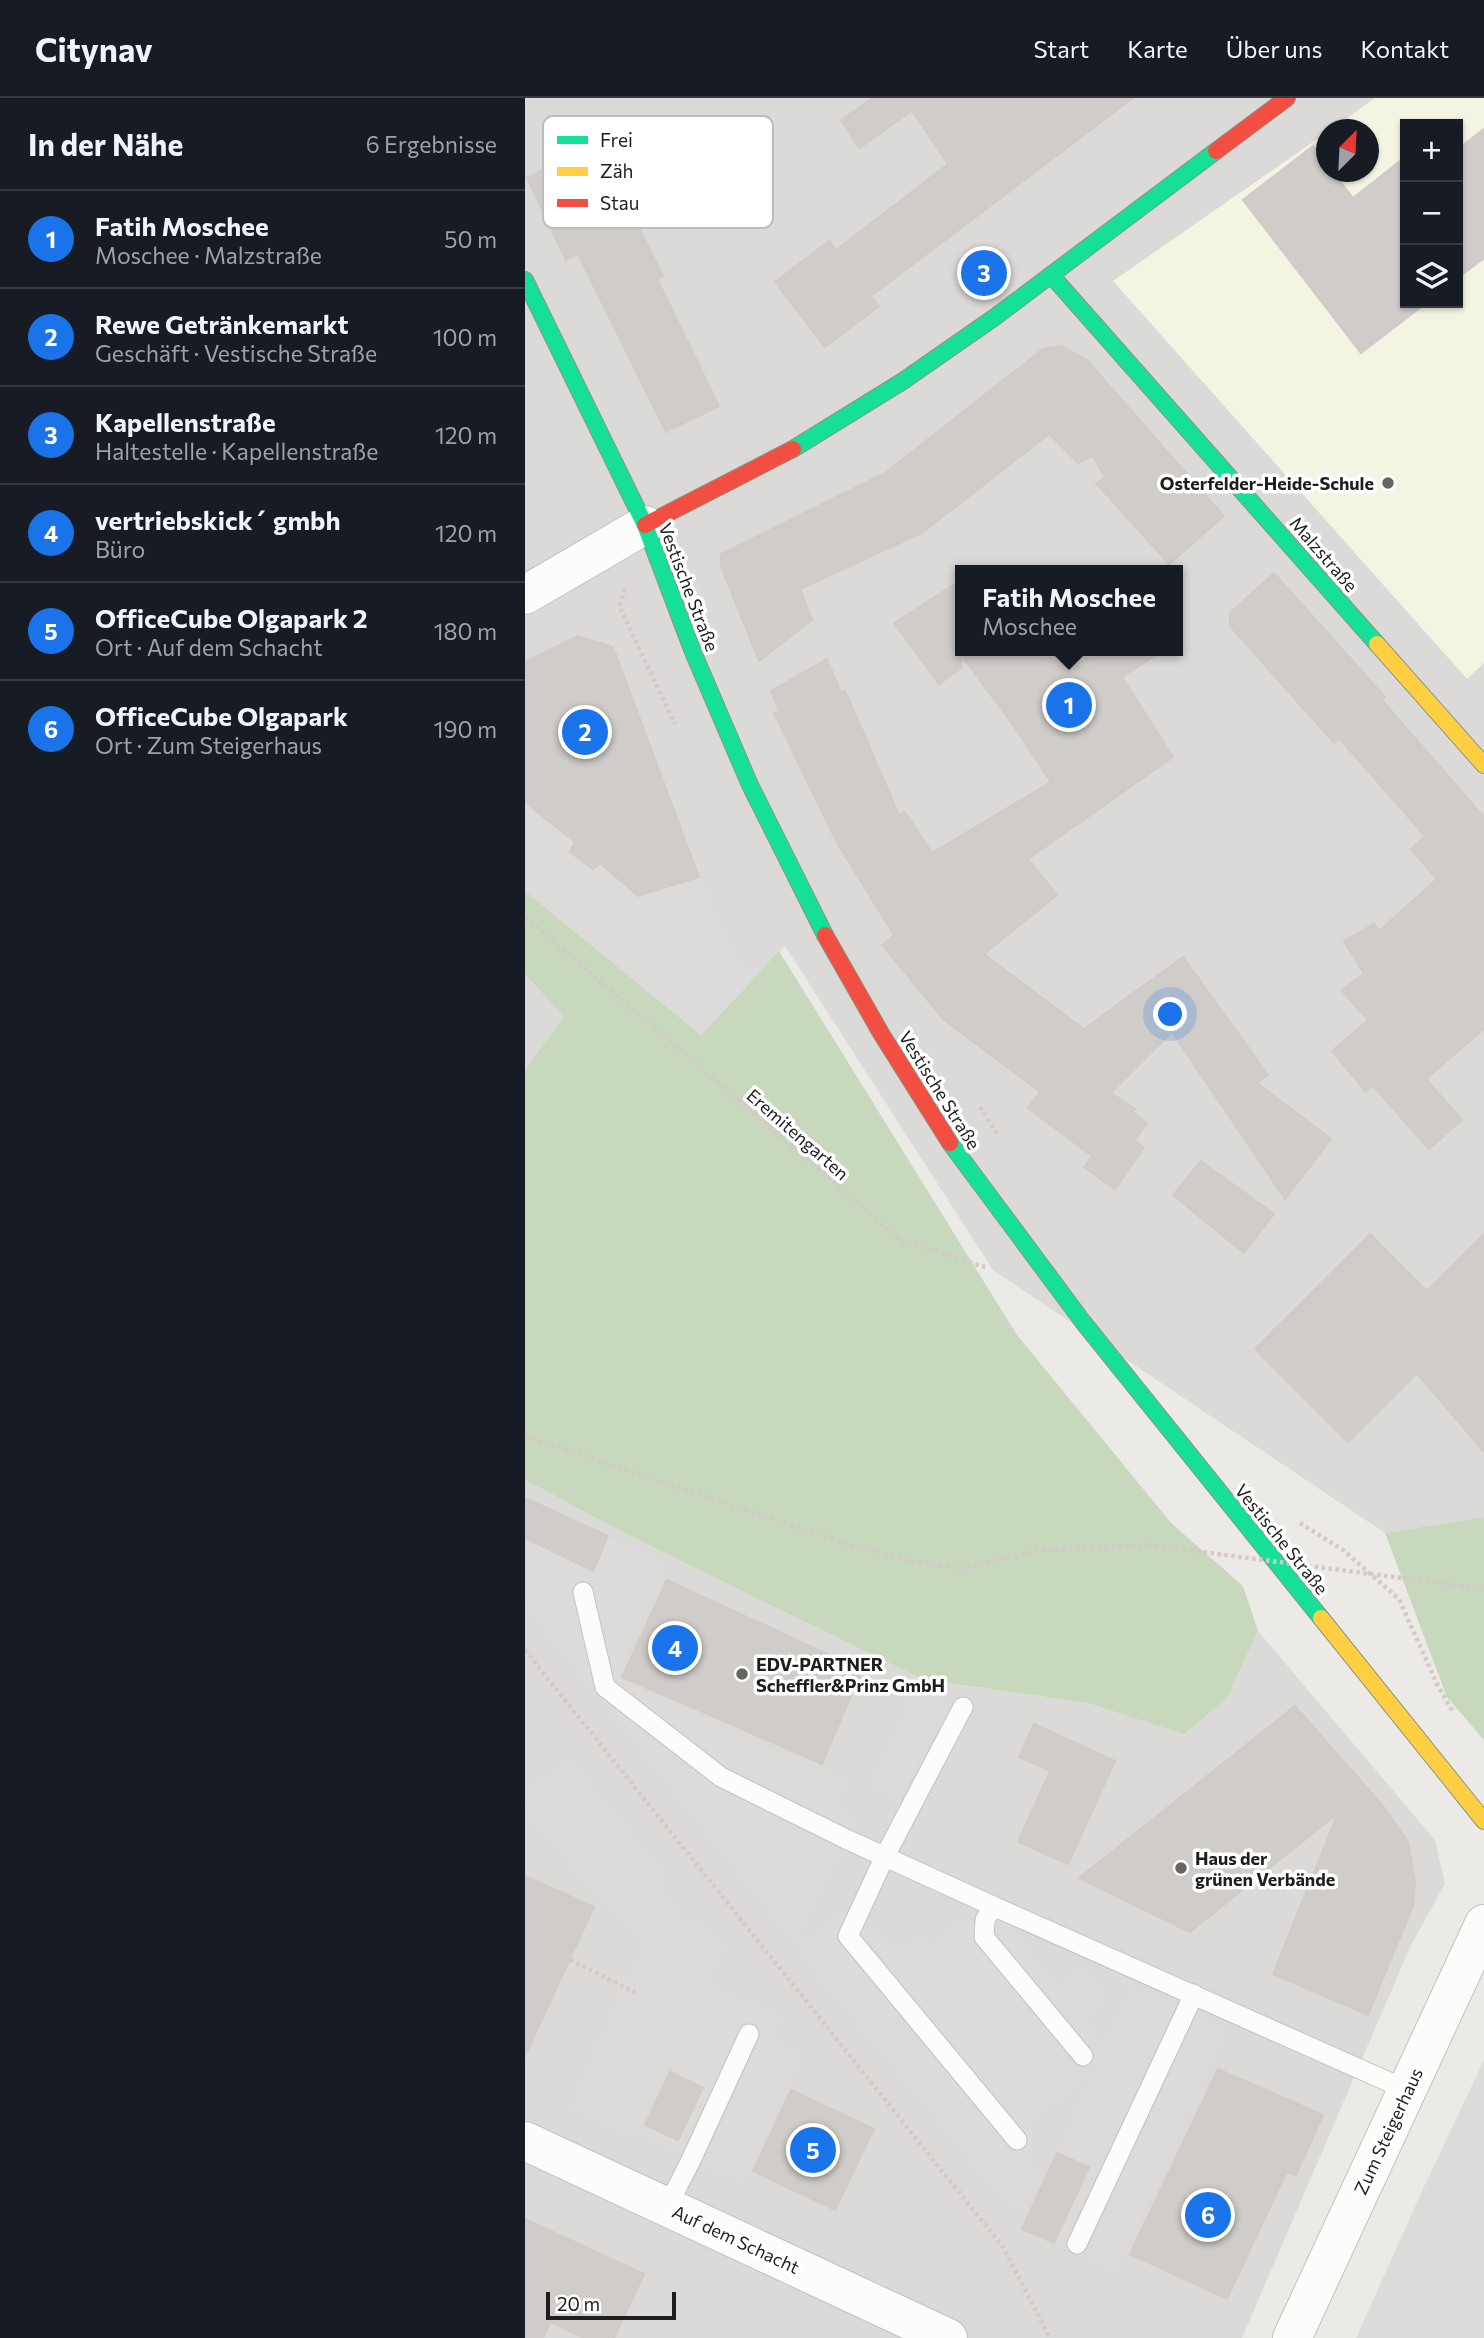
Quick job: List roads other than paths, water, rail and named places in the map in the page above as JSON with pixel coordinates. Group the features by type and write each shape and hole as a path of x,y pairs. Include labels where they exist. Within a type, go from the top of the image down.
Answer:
{"street":[{"path":"525,595 645,525 833,426 913,374 1051,275 1287,98"},
{"name":"Malzstraße","path":"1051,275 1484,765"},
{"name":"Vestische Straße","path":"525,280 645,525 693,652 750,785 812,911 882,1035 958,1156 1100,1344 1484,1821"},
{"name":"Zum Steigerhaus","path":"1292,2338 1484,1924"},
{"name":"Auf dem Schacht","path":"525,2141 948,2338"}],"lane":[{"path":"583,1592 605,1687 721,1777 993,1906 1407,2090"},
{"path":"963,1707 885,1856 848,1936 1017,2140"},
{"path":"993,1906 985,1920 983,1937 1083,2056"},
{"path":"1077,2244 1194,1994"},
{"path":"667,2207 749,2034"}],"place":[{"name":"Kapellenstraße","path":"984,273"},
{"name":"Osterfelder-Heide-Schule","path":"1388,483"},
{"name":"Fatih Moschee","path":"1069,705"},
{"name":"Rewe Getränkemarkt","path":"585,732"},
{"name":"vertriebskick´ gmbh","path":"675,1648"},
{"name":"EDV-PARTNER Scheffler&Prinz GmbH","path":"742,1674"},
{"name":"Haus der grünen Verbände","path":"1181,1868"},
{"name":"OfficeCube Olgapark 2","path":"813,2150"},
{"name":"OfficeCube Olgapark","path":"1208,2215"}]}
